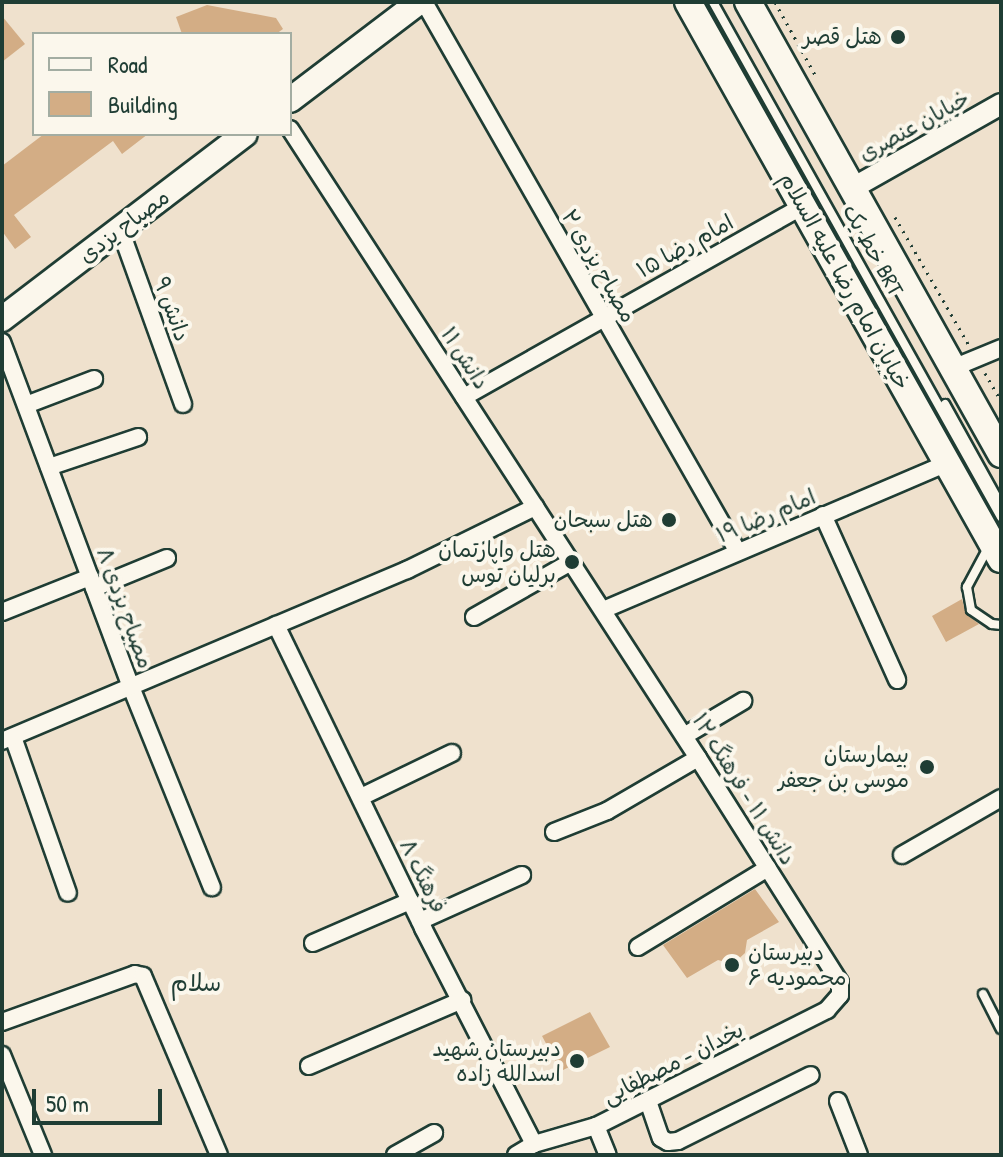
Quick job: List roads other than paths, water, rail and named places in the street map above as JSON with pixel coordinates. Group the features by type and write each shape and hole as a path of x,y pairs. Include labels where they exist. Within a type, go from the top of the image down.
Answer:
{"main road":[{"path":"292,99 422,2"},
{"name":"خیابان امام رضا علیه السلام","path":"688,2 996,551"},
{"path":"748,2 851,189 965,363 1001,454"},
{"name":"مصباح یزدی","path":"5,310 120,229 242,136"}],"street":[{"name":"مصباح یزدی ۲","path":"422,2 738,552"},
{"name":"خیابان عنصری","path":"851,189 1001,104"},
{"name":"دانش ۱۱","path":"292,132 603,610"},
{"name":"امام رضا ۱۵","path":"464,397 602,316 803,206"},
{"name":"دانش ۹","path":"120,229 183,404"},
{"name":"مصباح یزدی ۸","path":"2,342 131,687 212,887"},
{"path":"965,363 1001,348"},
{"path":"26,405 94,379"},
{"path":"49,467 138,437"},
{"name":"امام رضا ۱۹","path":"603,610 947,463"},
{"path":"68,893 7,739 407,570 535,507"},
{"path":"823,515 897,680"},
{"path":"2,612 167,558"},
{"path":"474,617 571,562"},
{"name":"دانش ۱۱ - فرهنگ ۱۲","path":"603,610 840,983 840,995"},
{"name":"فرهنگ ۸","path":"276,625 420,921 546,1146"},
{"path":"684,736 743,701"},
{"path":"361,797 452,753"},
{"path":"554,832 607,811 698,758"},
{"path":"902,855 1001,798"},
{"path":"638,947 768,868"},
{"path":"420,921 522,875"},
{"path":"313,943 410,901"},
{"path":"2,1022 135,974 143,976 219,1155"},
{"name":"یخدان - مصطفایی","path":"516,1155 596,1126 648,1101 827,1010 840,995"},
{"path":"309,1066 462,1000"},
{"path":"2,1055 43,1155"},
{"path":"648,1101 661,1138 668,1142 678,1141 811,1075"},
{"path":"838,1101 859,1155"},
{"path":"596,1126 608,1155"},
{"path":"395,1155 434,1133"}],"lane":[{"name":"خط یک BRT","path":"716,2 1001,505"},
{"name":"خط یک BRT","path":"716,2 1001,517"},
{"path":"996,551 967,587 971,610 992,624 1001,625"},
{"path":"983,994 1001,1029"}],"place":[{"name":"هتل قصر","path":"898,37"},
{"name":"هتل سبحان","path":"669,520"},
{"name":"هتل واپارتمان برلیان توس","path":"572,562"},
{"name":"بیمارستان موسی بن جعفر","path":"927,767"},
{"name":"دبیرستان محمودیه ۶","path":"732,965"},
{"name":"دبیرستان شهید اسدالله زاده","path":"577,1061"}],"district":[{"name":"سلام","path":"196,983"}]}
